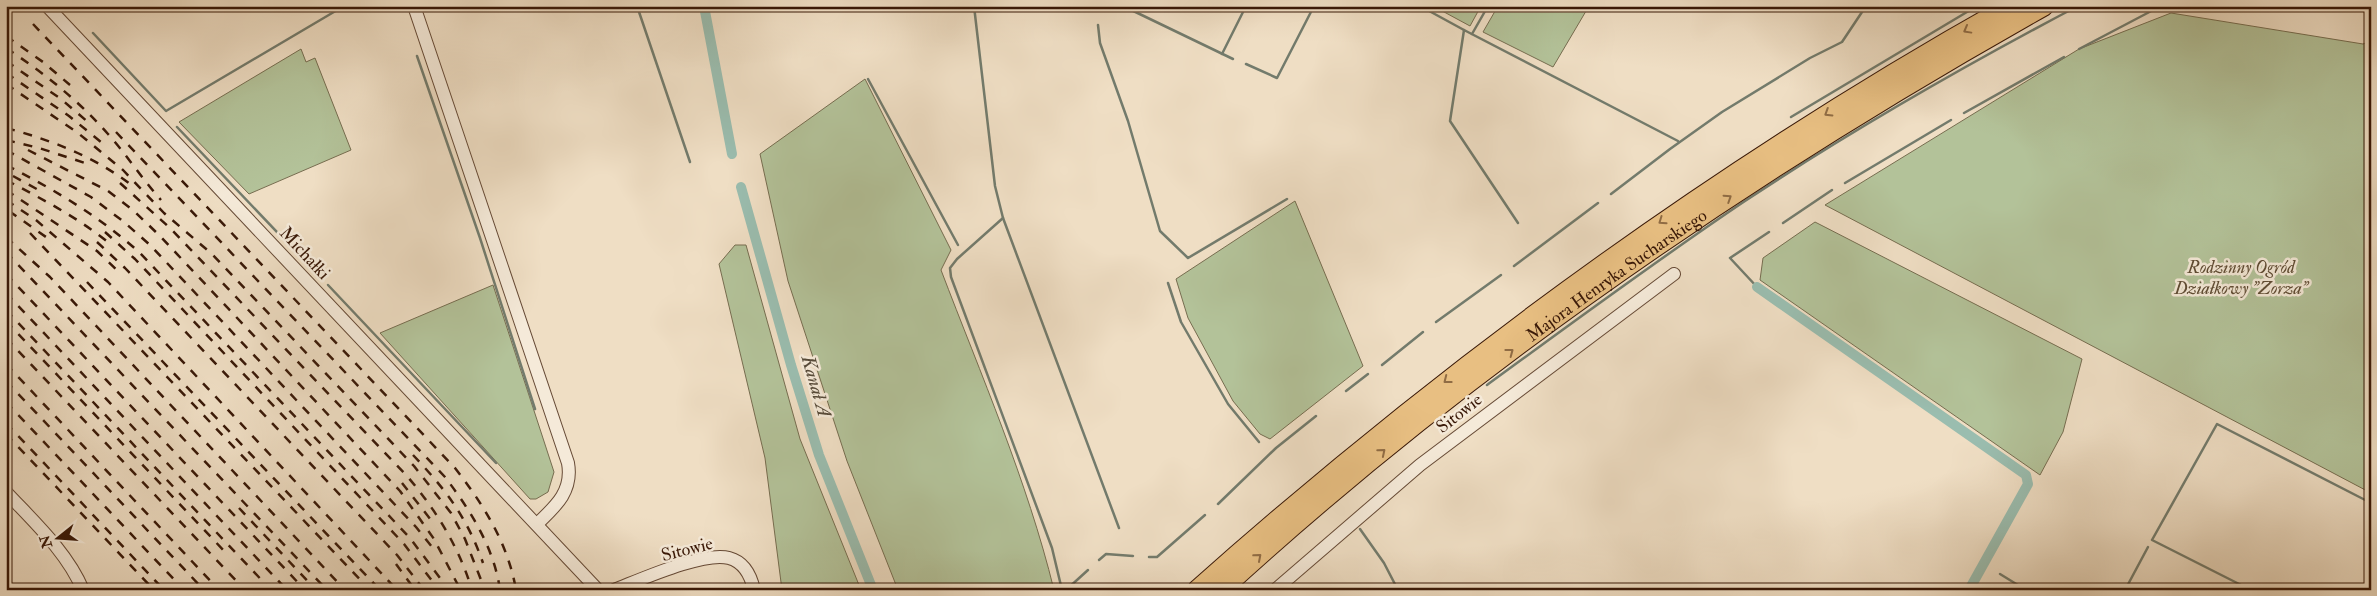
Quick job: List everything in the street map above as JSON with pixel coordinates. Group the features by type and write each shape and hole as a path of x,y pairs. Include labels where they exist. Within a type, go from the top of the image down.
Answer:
{"highway":[{"name":"Majora Henryka Sucharskiego","path":"1197,590 1276,519 1390,424 1512,329 1590,272 1695,199 1815,121 2010,6"},
{"name":"Majora Henryka Sucharskiego","path":"1221,590 1396,441 1602,284 1822,136 2044,6"}],"street":[{"name":"Michałki","path":"47,6 598,590"},
{"path":"414,6 568,463 570,474 567,490 558,504 537,524"},
{"name":"Sitowie","path":"1275,590 1420,465 1674,274"},
{"path":"6,492 69,563 83,590"},
{"name":"Sitowie","path":"614,590 692,562 710,558 728,558 740,563 748,573 754,590"}],"green space":[{"path":"1433,6 1481,6 1470,26"},
{"path":"1498,6 1589,6 1553,67 1483,32"},
{"name":"Rodzinny Ogród Działkowy \"Zorza\"","path":"2171,13 2363,44 2371,41 2371,493 1825,205 2079,49"},
{"path":"301,49 306,62 315,58 351,150 249,194 179,122"},
{"path":"865,79 951,250 941,270 1017,468 1031,508 1054,590 898,590 847,461 788,281 760,154"},
{"path":"1295,201 1363,366 1270,439 1260,434 1233,401 1188,318 1176,279"},
{"path":"1815,222 2082,359 2063,432 2040,475 1760,280 1763,258"},
{"path":"735,245 746,245 800,439 861,590 782,590 765,458 719,264"},
{"path":"493,285 554,472 548,492 536,499 530,499 380,333"}],"waterway":[{"path":"93,33 166,111 344,6"},
{"path":"637,6 690,162"},
{"name":"Kanał A","path":"704,6 732,154"},
{"path":"974,6 995,186 1003,218 1119,528"},
{"path":"1123,6 1233,59"},
{"path":"1222,54 1246,6"},
{"path":"1246,64 1277,78 1314,6"},
{"path":"1420,6 1464,30"},
{"path":"1472,34 1488,6"},
{"path":"1611,194 1722,112 1810,58 1842,42 1866,6"},
{"path":"1791,117 1977,6"},
{"path":"1487,385 1680,246 1785,175 1909,99 2078,6"},
{"path":"2079,49 2157,8"},
{"path":"1098,25 1100,43 1128,121 1160,231 1188,258 1287,199"},
{"path":"1518,223 1450,121 1464,30 1678,141"},
{"path":"417,56 480,238 535,409"},
{"path":"1964,113 2064,57"},
{"path":"868,79 958,245"},
{"path":"1845,183 1951,120"},
{"path":"177,127 315,272"},
{"name":"Kanał A","path":"741,187 791,365 819,455 873,590"},
{"path":"1783,223 1832,190"},
{"path":"1514,266 1598,203"},
{"path":"1003,218 957,259 950,268 951,277 1052,548 1062,590"},
{"path":"1757,287 1730,258 1769,232"},
{"path":"1436,322 1501,275"},
{"path":"1168,283 1181,322 1228,404 1259,442"},
{"path":"328,285 496,463"},
{"path":"1757,287 2026,475 2028,484 1969,590"},
{"path":"1382,365 1423,332"},
{"path":"1346,391 1368,374"},
{"path":"1218,504 1276,448 1316,416"},
{"path":"2251,590 2152,540 2217,424 2371,503"},
{"path":"1149,557 1157,557 1205,515"},
{"path":"1360,529 1384,563 1398,590"},
{"path":"2125,590 2148,547"},
{"path":"1099,560 1106,554 1133,556"},
{"path":"1066,590 1088,570"},
{"path":"2000,574 2026,590"}],"railway":[{"path":"33,24 455,468 484,510 501,540 516,590"},
{"path":"6,36 43,62 70,85"},
{"path":"6,48 34,67 73,98 115,142 161,200"},
{"path":"6,61 61,99 89,123"},
{"path":"6,73 69,116 101,142"},
{"path":"6,84 78,133 123,170 164,213 212,254 414,466 451,513 465,539 485,590"},
{"path":"6,128 71,150 101,165 130,184"},
{"path":"116,132 445,477 472,516 487,544 500,590"},
{"path":"6,140 39,148 85,163"},
{"path":"6,150 91,197 150,245 416,527 436,552"},
{"path":"28,150 108,191 134,211 160,236 400,491 434,539 459,587"},
{"path":"6,165 93,215 140,253 410,538 449,590"},
{"path":"13,176 44,193"},
{"path":"6,180 46,201 109,243"},
{"path":"120,183 170,228 407,476 428,502 446,530 467,574 472,590"},
{"path":"6,190 97,251 120,273"},
{"path":"6,200 36,220 108,282 397,590"},
{"path":"9,211 46,237"},
{"path":"105,232 135,259 404,544 439,590"},
{"path":"30,233 370,590"},
{"path":"6,237 50,277 345,590"},
{"path":"97,242 125,268 397,555 424,590"},
{"path":"6,252 327,590"},
{"path":"6,274 305,590"},
{"path":"87,282 380,590"},
{"path":"6,293 287,590"},
{"path":"6,310 271,590"},
{"path":"6,321 228,555"},
{"path":"6,338 245,590"},
{"path":"6,364 219,590"},
{"path":"6,381 204,590"},
{"path":"6,402 184,590"},
{"path":"6,423 164,590"},
{"path":"6,434 154,590"},
{"path":"413,455 436,480 463,518 483,563"},
{"path":"402,483 431,520"},
{"path":"239,508 316,590"},
{"path":"396,564 415,590"}]}
